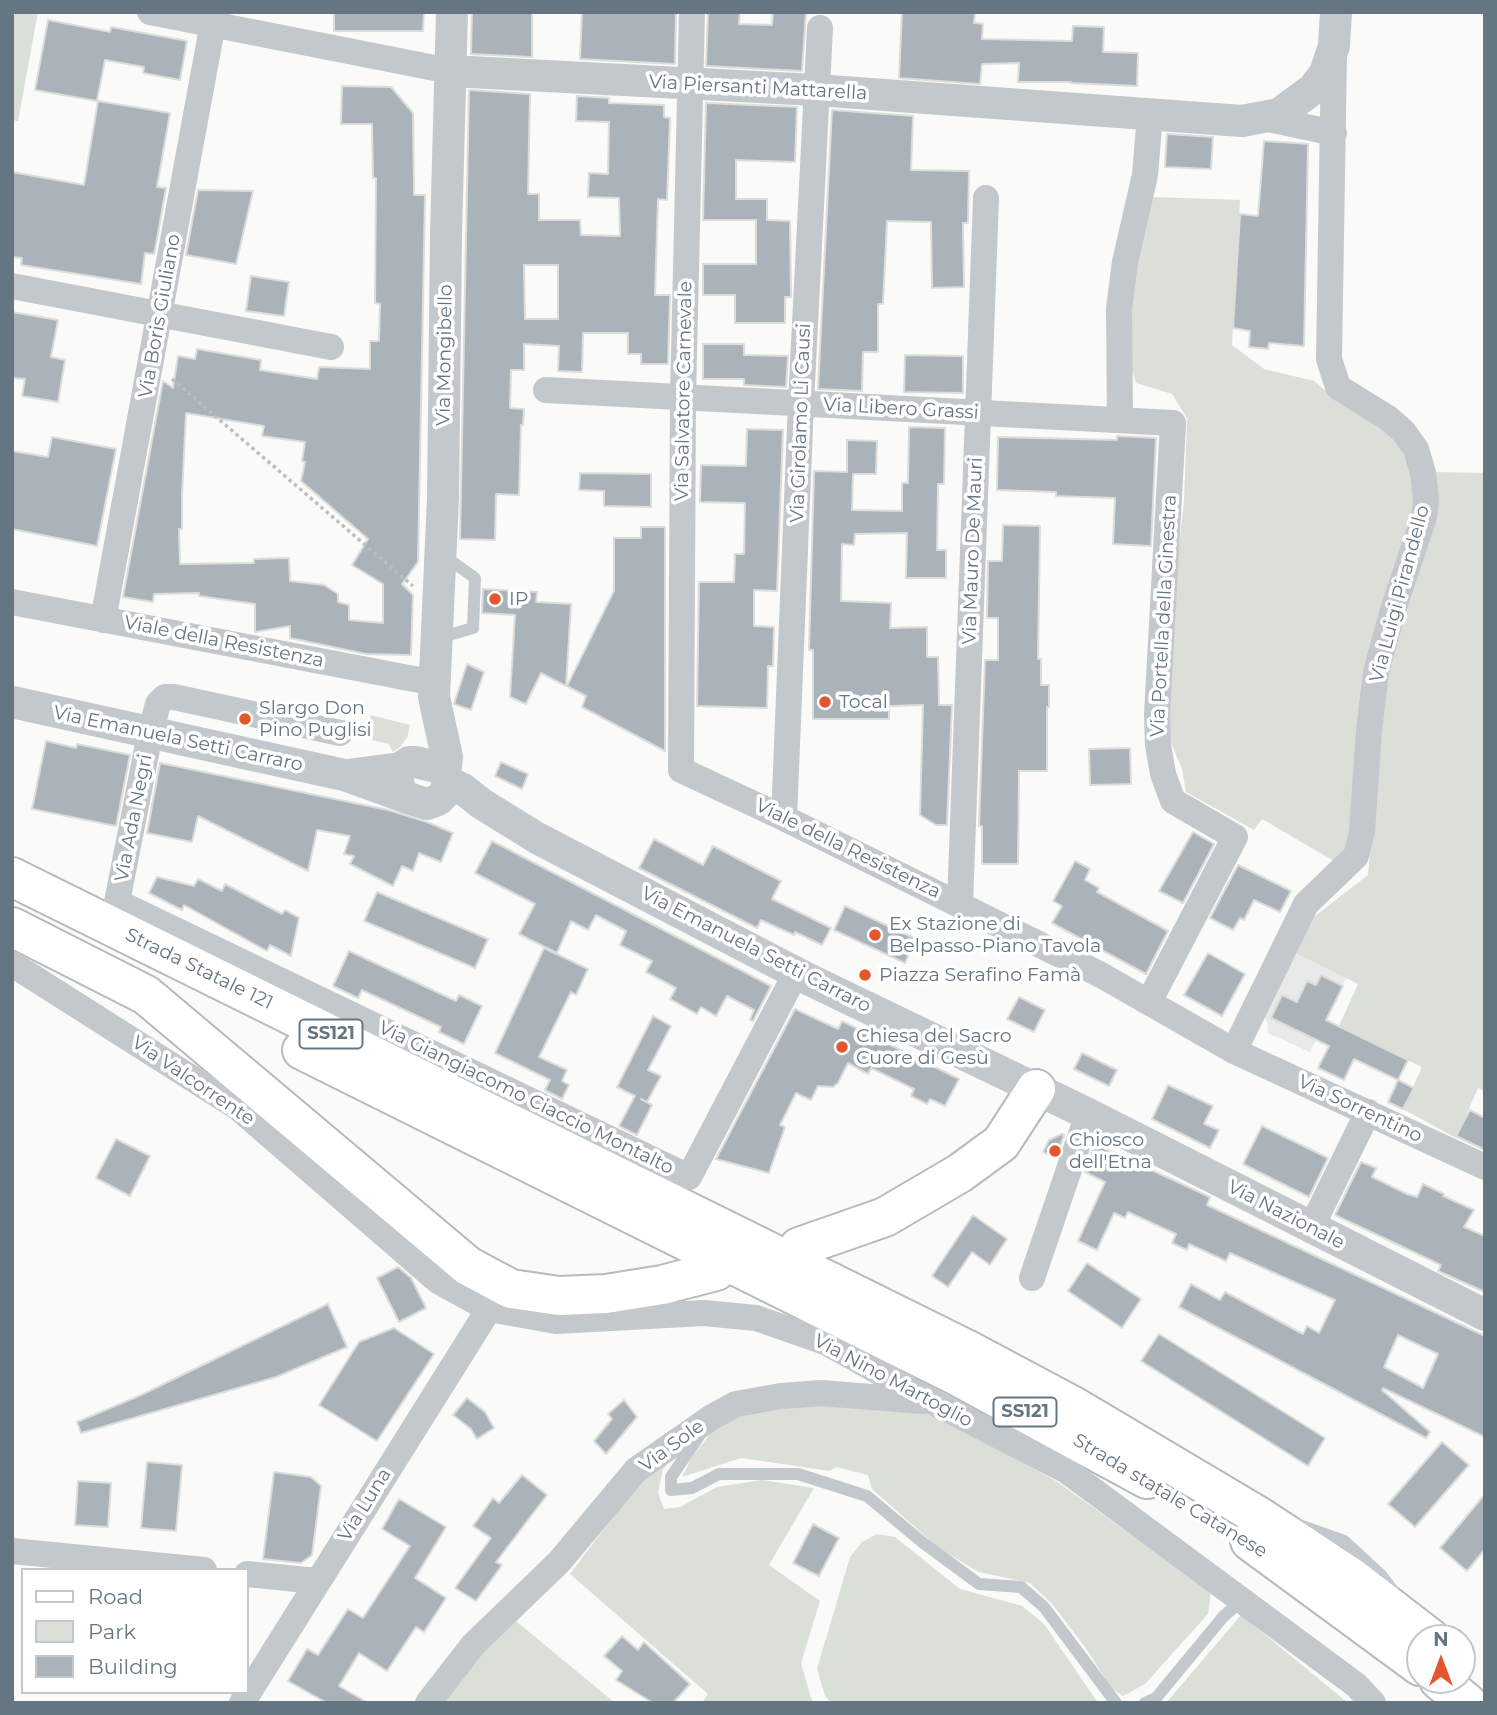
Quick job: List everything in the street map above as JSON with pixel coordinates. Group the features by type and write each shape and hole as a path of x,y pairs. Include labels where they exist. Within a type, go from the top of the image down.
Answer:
{"main road":[{"name":"Strada Statale 121","path":"12,877 649,1192"},
{"name":"Strada Statale 121","path":"12,906 604,1200"},
{"path":"12,927 146,995 468,1266 511,1289 559,1296 606,1294 662,1285 716,1271"},
{"path":"799,1247 885,1217 960,1173 1001,1143 1036,1089"},
{"name":"Strada statale Catanese","path":"649,1192 980,1356 1075,1407 1260,1517 1351,1577 1406,1628"},
{"name":"Strada statale Catanese","path":"604,1200 957,1376 1156,1483 1406,1634"}],"street":[{"name":"Via Piersanti Mattarella","path":"150,12 214,18 450,71 816,90 1242,121 1279,114 1313,89 1325,73 1334,46"},
{"name":"Via Mongibello","path":"435,690 442,554 452,12"},
{"name":"Via Salvatore Carnevale","path":"681,770 683,397 692,12"},
{"name":"Via Luigi Pirandello","path":"1234,1051 1306,904 1356,856 1363,831 1369,731 1376,672 1393,610 1424,517 1426,500 1423,473 1416,449 1404,431 1338,387 1328,359 1336,12"},
{"name":"Via Boris Giuliano","path":"103,620 214,18"},
{"name":"Via Girolamo Li Causi","path":"785,818 801,403 820,28"},
{"path":"1120,420 1119,309 1125,262 1145,175 1150,115"},
{"path":"1264,118 1334,133"},
{"name":"Via Mauro De Mauri","path":"961,904 986,198"},
{"path":"12,286 331,347"},
{"name":"Via Libero Grassi","path":"546,390 1173,423"},
{"name":"Via Portella della Ginestra","path":"1149,1002 1235,837 1173,801 1163,774 1158,745 1157,715 1173,423"},
{"name":"Viale della Resistenza","path":"12,602 435,690"},
{"path":"422,781 435,690"},
{"path":"422,781 446,757 435,690"},
{"name":"Via Ada Negri","path":"117,902 150,734 159,704 165,697 340,733"},
{"name":"Via Emanuela Setti Carraro","path":"12,702 344,775 422,781 463,789 537,838 796,973 1088,1114"},
{"name":"Viale della Resistenza","path":"681,770 785,818 1101,975 1234,1051"},
{"name":"Via Giangiacomo Ciaccio Montalto","path":"117,902 689,1177 796,973"},
{"name":"Via Valcorrente","path":"12,964 237,1107 393,1241"},
{"name":"Via Sorrentino","path":"1234,1051 1485,1167"},
{"path":"1311,1228 1368,1112"},
{"path":"1032,1278 1088,1114"},
{"name":"Via Nazionale","path":"1088,1114 1485,1315"},
{"name":"Via Nino Martoglio","path":"393,1241 438,1281 489,1309 556,1321 704,1313 756,1318 825,1342 931,1401 1067,1471 1356,1685 1373,1703"},
{"name":"Via Luna","path":"248,1693 489,1309"},
{"name":"Via Sole","path":"428,1703 473,1645 559,1562 636,1471 712,1417 736,1404 821,1393 931,1401"},
{"path":"12,1551 184,1568"},
{"path":"248,1574 317,1581"}],"lane":[{"path":"712,1417 671,1477 671,1490 692,1488 719,1474 798,1474 867,1496 922,1542 979,1584 1021,1587 1044,1607 1116,1703"},
{"path":"1145,1703 1156,1698 1223,1618 1242,1600"}],"path":[{"path":"152,362 438,623"}],"shaded area":[{"path":"1295,953 1346,978 1310,1052 1268,1033 1263,1015"}],"green space":[{"path":"12,12 38,12 18,121 12,120"},
{"path":"1152,197 1240,200 1232,345 1264,369 1314,381 1340,403 1382,426 1399,444 1410,467 1415,506 1352,816 1344,851 1334,861 1262,819 1254,830 1186,792 1182,769 1169,738 1170,627 1184,502 1187,418 1172,394 1136,383 1129,360 1133,268"},
{"path":"1431,472 1485,473 1485,1091 1478,1088 1456,1138 1403,1109 1422,1067 1339,1026 1358,984 1295,953 1315,916 1368,875 1389,654"},
{"path":"371,715 410,725 407,738 400,747 393,752 389,744 372,740 368,726"},
{"path":"793,1402 924,1408 1056,1481 1211,1592 1208,1614 1145,1684 1123,1696 1112,1689 1053,1605 1030,1583 979,1572 940,1549 872,1489 868,1475 836,1467 830,1471 741,1458 682,1477 692,1457 718,1424 729,1417"},
{"path":"690,1437 663,1469 658,1493 664,1509 680,1507 717,1487 762,1480 814,1488 769,1565 820,1601 801,1663 811,1698 815,1703 702,1703 708,1694 570,1574 649,1469"},
{"path":"877,1534 895,1537 960,1589 1022,1606 1044,1624 1098,1703 832,1703 825,1696 817,1669 850,1557 862,1542"},
{"path":"1241,1615 1348,1703 1166,1703"},
{"path":"516,1621 615,1703 444,1703 480,1656"}],"building":[{"path":"334,12 424,12 423,31 334,31"},
{"path":"472,12 532,12 532,57 471,54"},
{"path":"582,12 676,12 675,64 580,59"},
{"path":"708,12 740,12 739,24 772,25 773,12 806,12 802,71 706,66"},
{"path":"902,12 975,12 974,23 983,24 982,39 1072,41 1073,26 1104,27 1103,52 1138,53 1137,86 1018,82 1019,63 982,64 980,84 899,78"},
{"path":"48,20 110,32 111,27 187,41 180,80 143,73 144,67 105,60 97,101 35,90"},
{"path":"342,86 391,87 413,113 414,195 425,195 418,562 402,584 413,595 411,655 366,654 290,638 290,626 255,632 255,604 199,596 199,593 154,594 153,602 123,597 163,381 173,388 178,356 195,359 197,349 261,360 260,370 317,379 319,367 370,369 370,341 379,341 380,304 375,303 376,178 373,178 372,124 341,124","holes":["186,413 264,426 262,436 305,442 301,481 368,539 352,565 383,584 383,623 349,620 349,605 338,602 338,594 324,585 290,581 289,558 254,559 254,563 180,564 179,529 182,529"]},
{"path":"469,90 530,94 528,194 539,194 539,220 580,220 581,235 620,236 619,198 588,197 589,173 608,174 609,122 576,121 577,96 609,98 609,103 664,105 664,117 670,118 667,200 658,199 655,295 670,295 668,364 641,364 641,354 628,354 628,333 583,333 582,372 558,371 559,346 524,344 524,370 511,370 510,408 524,409 519,495 496,494 495,540 460,539","holes":["524,265 558,265 558,319 525,319"]},
{"path":"98,101 170,113 157,187 166,188 154,254 145,253 141,284 21,265 22,258 12,257 12,172 84,185"},
{"path":"706,103 797,107 795,162 736,160 736,199 767,199 767,220 790,221 791,297 785,297 785,323 735,323 735,295 703,295 703,264 756,264 756,220 703,220"},
{"path":"832,110 913,116 911,170 969,171 968,223 963,223 964,287 932,288 931,222 887,221 883,304 878,304 878,352 863,352 862,391 818,389"},
{"path":"1167,134 1213,137 1211,169 1165,167"},
{"path":"1264,141 1308,144 1304,346 1269,343 1268,349 1249,347 1250,331 1233,328 1240,214 1258,216"},
{"path":"198,190 253,191 236,264 186,255"},
{"path":"251,276 289,282 284,316 246,311"},
{"path":"12,312 58,320 51,357 65,360 58,402 22,396 25,379 12,378"},
{"path":"703,344 744,344 744,355 788,356 786,387 744,385 744,379 703,379"},
{"path":"905,355 963,356 963,393 904,392"},
{"path":"909,427 945,428 944,484 938,484 937,550 946,550 946,578 906,578 907,533 855,534 854,545 842,544 841,601 891,603 890,628 927,627 927,657 938,657 939,705 952,705 947,825 936,825 920,815 923,705 889,706 889,719 813,719 813,650 809,650 814,471 847,472 847,440 877,441 876,474 853,474 852,510 902,511 902,483 908,483"},
{"path":"747,429 783,430 777,591 754,590 754,626 774,627 773,666 768,666 767,708 697,706 699,582 734,582 735,554 744,554 745,503 700,502 701,465 746,466"},
{"path":"1117,436 1156,438 1151,546 1113,544 1115,498 997,490 998,437 1117,440"},
{"path":"52,437 116,449 97,546 12,529 12,451 48,457"},
{"path":"580,473 651,474 651,507 604,506 604,491 579,490"},
{"path":"1003,525 1040,526 1038,659 1041,659 1041,685 1049,685 1047,771 1019,771 1018,864 982,864 982,826 979,826 985,660 998,660 998,618 987,618 988,561 1002,561"},
{"path":"641,527 665,527 665,751 582,707 586,696 567,686 614,591 614,538 641,538"},
{"path":"483,589 537,592 536,602 571,604 566,686 541,673 526,704 510,697 515,615 482,613"},
{"path":"467,664 484,672 471,710 454,704"},
{"path":"46,741 76,748 77,744 130,755 116,826 32,809"},
{"path":"1130,748 1131,784 1090,785 1089,749"},
{"path":"501,762 528,774 522,789 495,776"},
{"path":"160,763 388,810 453,833 441,862 419,853 413,871 402,866 393,886 350,864 354,856 344,854 350,836 317,830 308,871 198,816 192,842 147,833"},
{"path":"1193,832 1214,844 1183,903 1159,891"},
{"path":"654,839 703,865 713,846 781,881 772,899 831,928 822,945 761,920 757,928 639,868"},
{"path":"492,841 771,986 753,1021 750,1020 754,1010 727,996 716,1016 701,1007 697,1014 670,999 676,988 646,972 652,961 620,945 626,931 596,915 588,930 571,921 557,953 519,934 535,904 475,873"},
{"path":"1075,861 1090,869 1085,880 1099,888 1097,892 1168,931 1146,974 1052,923 1062,906 1053,901"},
{"path":"1238,865 1291,891 1280,912 1254,900 1244,920 1240,918 1233,930 1210,918"},
{"path":"157,877 194,886 198,879 222,891 225,884 282,914 285,910 299,918 291,956 270,945 267,951 184,905 182,910 149,893"},
{"path":"377,892 488,939 475,968 364,921"},
{"name":"Ex Stazione di Belpasso-Piano Tavola","path":"845,906 916,939 905,963 834,930"},
{"path":"544,948 588,969 576,995 571,992 539,1057 567,1070 562,1081 569,1085 562,1099 545,1090 550,1080 495,1053"},
{"path":"349,951 456,1001 459,995 482,1006 464,1044 439,1032 441,1027 362,990 358,998 333,986"},
{"path":"1208,953 1245,974 1222,1016 1184,995"},
{"path":"1321,975 1343,986 1326,1020 1408,1060 1398,1080 1354,1059 1344,1080 1318,1068 1329,1046 1271,1018 1282,995 1297,1002 1307,981 1316,985"},
{"path":"1019,997 1045,1010 1034,1032 1007,1019"},
{"path":"795,1009 838,1029 842,1021 959,1079 945,1106 930,1099 927,1104 911,1096 914,1089 871,1068 868,1074 848,1063 838,1083 833,1087 818,1086 811,1100 796,1093 780,1125 785,1127 769,1173 716,1159"},
{"path":"653,1016 671,1026 648,1070 661,1076 647,1102 641,1099 652,1105 637,1135 619,1126 635,1096 617,1087"},
{"path":"1082,1053 1117,1070 1109,1086 1074,1069"},
{"path":"1398,1080 1414,1088 1403,1109 1388,1102"},
{"path":"1168,1085 1213,1106 1204,1124 1219,1130 1210,1148 1152,1119"},
{"path":"1470,1110 1485,1118 1485,1150 1456,1136"},
{"path":"1262,1126 1328,1158 1309,1197 1243,1164"},
{"path":"1064,1135 1056,1158 1043,1152 1049,1140"},
{"path":"116,1139 150,1156 130,1196 96,1178"},
{"path":"1095,1144 1210,1197 1207,1205 1485,1336 1485,1437 1383,1388 1382,1390 1430,1432 1426,1438 1179,1307 1191,1284 1220,1300 1225,1292 1303,1334 1307,1326 1319,1333 1335,1300 1230,1253 1226,1261 1189,1244 1187,1250 1172,1243 1176,1234 1128,1212 1125,1218 1114,1213 1097,1250 1078,1241 1105,1182 1085,1172","holes":["1398,1335 1438,1354 1423,1388 1384,1367"]},
{"path":"1361,1162 1376,1168 1372,1177 1407,1194 1417,1197 1423,1184 1474,1210 1464,1227 1485,1236 1485,1292 1438,1271 1441,1265 1335,1215"},
{"path":"973,1215 1007,1239 990,1265 972,1252 948,1287 932,1276"},
{"path":"1087,1263 1141,1299 1122,1328 1068,1291"},
{"path":"398,1267 411,1278 426,1308 399,1322 377,1278"},
{"path":"328,1304 347,1347 276,1377 81,1433 77,1422 139,1396"},
{"path":"394,1328 434,1354 377,1441 319,1405 359,1342"},
{"path":"1159,1334 1325,1438 1308,1466 1141,1361"},
{"path":"467,1398 485,1412 494,1428 477,1439 471,1429 453,1415"},
{"path":"624,1400 637,1417 606,1454 594,1441 612,1419 608,1414"},
{"path":"1442,1442 1469,1465 1415,1527 1388,1504"},
{"path":"147,1462 182,1465 176,1531 141,1528"},
{"path":"274,1472 311,1477 321,1486 312,1555 301,1563 263,1559"},
{"path":"522,1475 547,1495 496,1562 502,1565 476,1601 455,1588 491,1538 473,1526 493,1498 499,1503"},
{"path":"78,1481 111,1483 108,1527 75,1525"},
{"path":"1485,1494 1485,1549 1467,1571 1440,1548"},
{"path":"399,1499 446,1527 415,1578 446,1598 424,1632 416,1627 387,1671 359,1653 339,1686 368,1703 327,1703 288,1681 307,1649 318,1655 348,1609 363,1618 410,1546 382,1529"},
{"path":"813,1524 839,1538 819,1576 793,1563"},
{"path":"622,1636 638,1650 644,1642 690,1684 673,1703 653,1703 616,1680 622,1671 604,1656"}],"place":[{"name":"IP","path":"495,599"},
{"name":"Tocal","path":"825,702"},
{"name":"Slargo Don Pino Puglisi","path":"245,719"},
{"name":"Ex Stazione di Belpasso-Piano Tavola","path":"875,935"},
{"name":"Piazza Serafino Famà","path":"865,975"},
{"name":"Chiesa del Sacro Cuore di Gesù","path":"842,1047"},
{"name":"Chiosco dell'Etna","path":"1055,1151"}]}
